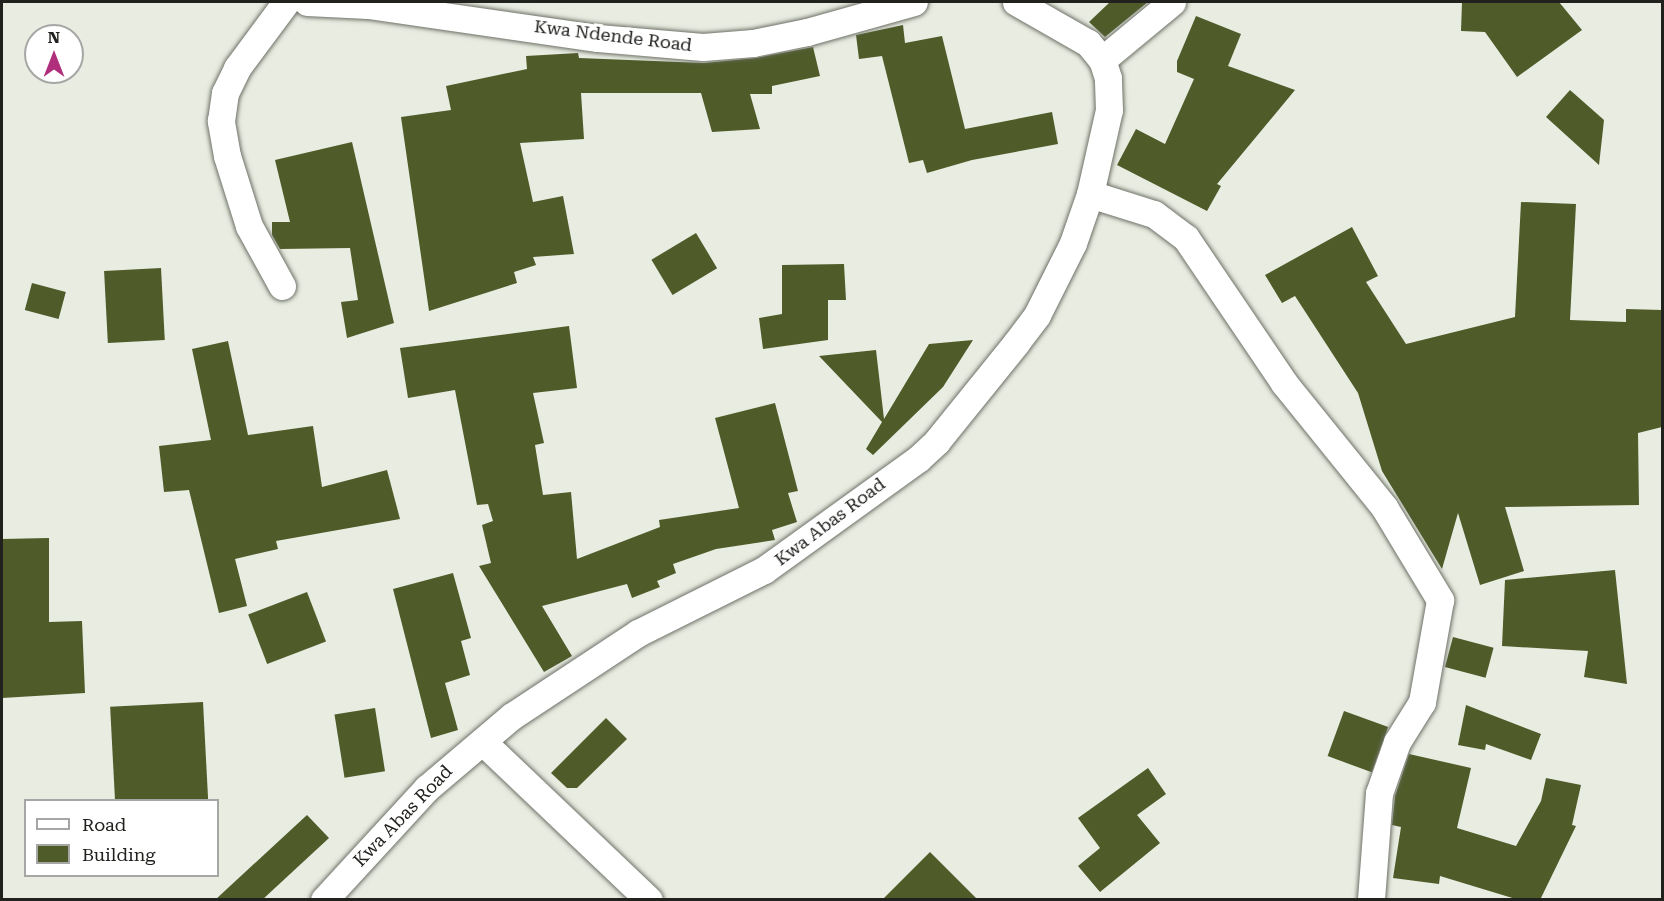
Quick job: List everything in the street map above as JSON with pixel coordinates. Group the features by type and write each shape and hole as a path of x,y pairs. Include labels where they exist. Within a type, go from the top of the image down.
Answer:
{"street":[{"path":"282,286 249,226 227,156 221,121 225,93 237,68 286,2"},
{"name":"Kwa Ndende Road","path":"307,2 438,9 703,47 753,43 807,32 914,2"},
{"path":"1016,2 1088,43 1102,60 1172,2"},
{"name":"Kwa Abas Road","path":"324,900 427,788 512,716 638,633 714,598 807,542 918,459 937,441 1037,315 1073,243 1090,194 1109,110 1108,78 1102,60"},
{"path":"1090,194 1154,214 1186,238 1284,383 1384,507 1440,600 1422,702 1397,742 1379,793 1371,900"},
{"path":"483,742 649,900"}],"building":[{"path":"1110,2 1148,2 1105,37 1089,22"},
{"path":"1462,2 1559,2 1582,30 1517,77 1485,32 1461,31"},
{"path":"1196,16 1241,34 1228,66 1295,90 1217,184 1221,186 1207,211 1117,165 1136,129 1165,144 1194,79 1177,72 1177,61"},
{"path":"903,25 905,43 942,36 965,129 1052,112 1058,144 972,160 927,173 923,160 909,163 882,56 859,59 856,35"},
{"path":"813,47 820,76 772,86 772,94 750,94 760,129 712,132 701,93 581,93 584,139 520,143 533,202 563,196 574,254 533,257 536,265 514,272 517,283 429,311 401,117 451,110 446,86 527,69 526,56 578,53 579,58 704,63 756,58"},
{"path":"1570,90 1604,120 1599,165 1546,117"},
{"path":"352,142 394,323 347,338 341,302 358,300 350,248 280,249 272,235 272,222 290,222 275,160"},
{"path":"1521,202 1576,204 1570,320 1626,322 1626,309 1662,310 1662,427 1638,433 1639,505 1505,507 1524,571 1480,585 1458,513 1442,569 1382,471 1358,393 1295,296 1282,303 1265,275 1352,227 1378,276 1366,282 1406,344 1515,317"},
{"path":"696,233 717,268 673,295 651,260"},
{"path":"844,264 846,300 828,300 828,340 763,349 759,318 782,314 782,265"},
{"path":"161,268 165,340 108,343 104,271"},
{"path":"32,283 66,292 59,319 25,310"},
{"path":"569,326 577,388 533,393 544,443 535,445 543,495 571,492 577,559 660,527 659,520 739,508 715,418 775,403 798,491 788,493 797,522 772,530 775,540 716,549 673,564 676,573 657,581 660,587 632,598 627,584 542,606 572,656 544,672 479,566 491,563 482,525 493,521 488,504 477,505 455,390 408,398 400,348"},
{"path":"973,340 943,387 873,455 866,449 882,422 819,356 876,350 884,419 929,344"},
{"path":"228,341 248,435 313,426 322,487 387,470 400,519 276,541 278,549 235,559 247,606 219,613 189,490 164,492 159,446 211,440 192,349"},
{"path":"49,538 49,622 82,621 85,693 2,698 2,539"},
{"path":"1615,570 1627,684 1584,677 1588,651 1502,646 1505,580"},
{"path":"453,573 471,638 461,641 470,675 445,683 458,730 431,738 393,589"},
{"path":"307,592 326,641 267,664 248,615"},
{"path":"1453,637 1494,648 1486,678 1445,667"},
{"path":"203,702 208,799 115,799 110,707"},
{"path":"1466,705 1541,734 1531,760 1486,744 1485,750 1458,745"},
{"path":"375,708 385,771 345,778 335,714"},
{"path":"1344,711 1388,727 1372,772 1328,756"},
{"path":"606,718 627,739 577,788 567,788 551,773"},
{"path":"1409,754 1471,768 1457,828 1516,846 1541,801 1546,778 1581,785 1572,825 1576,826 1540,900 1519,900 1440,876 1439,884 1393,878 1401,827 1392,825 1395,796"},
{"path":"1148,768 1166,794 1137,815 1160,843 1100,892 1078,866 1100,848 1078,818"},
{"path":"307,815 329,838 262,900 215,900"},
{"path":"930,852 978,900 882,900"}]}
